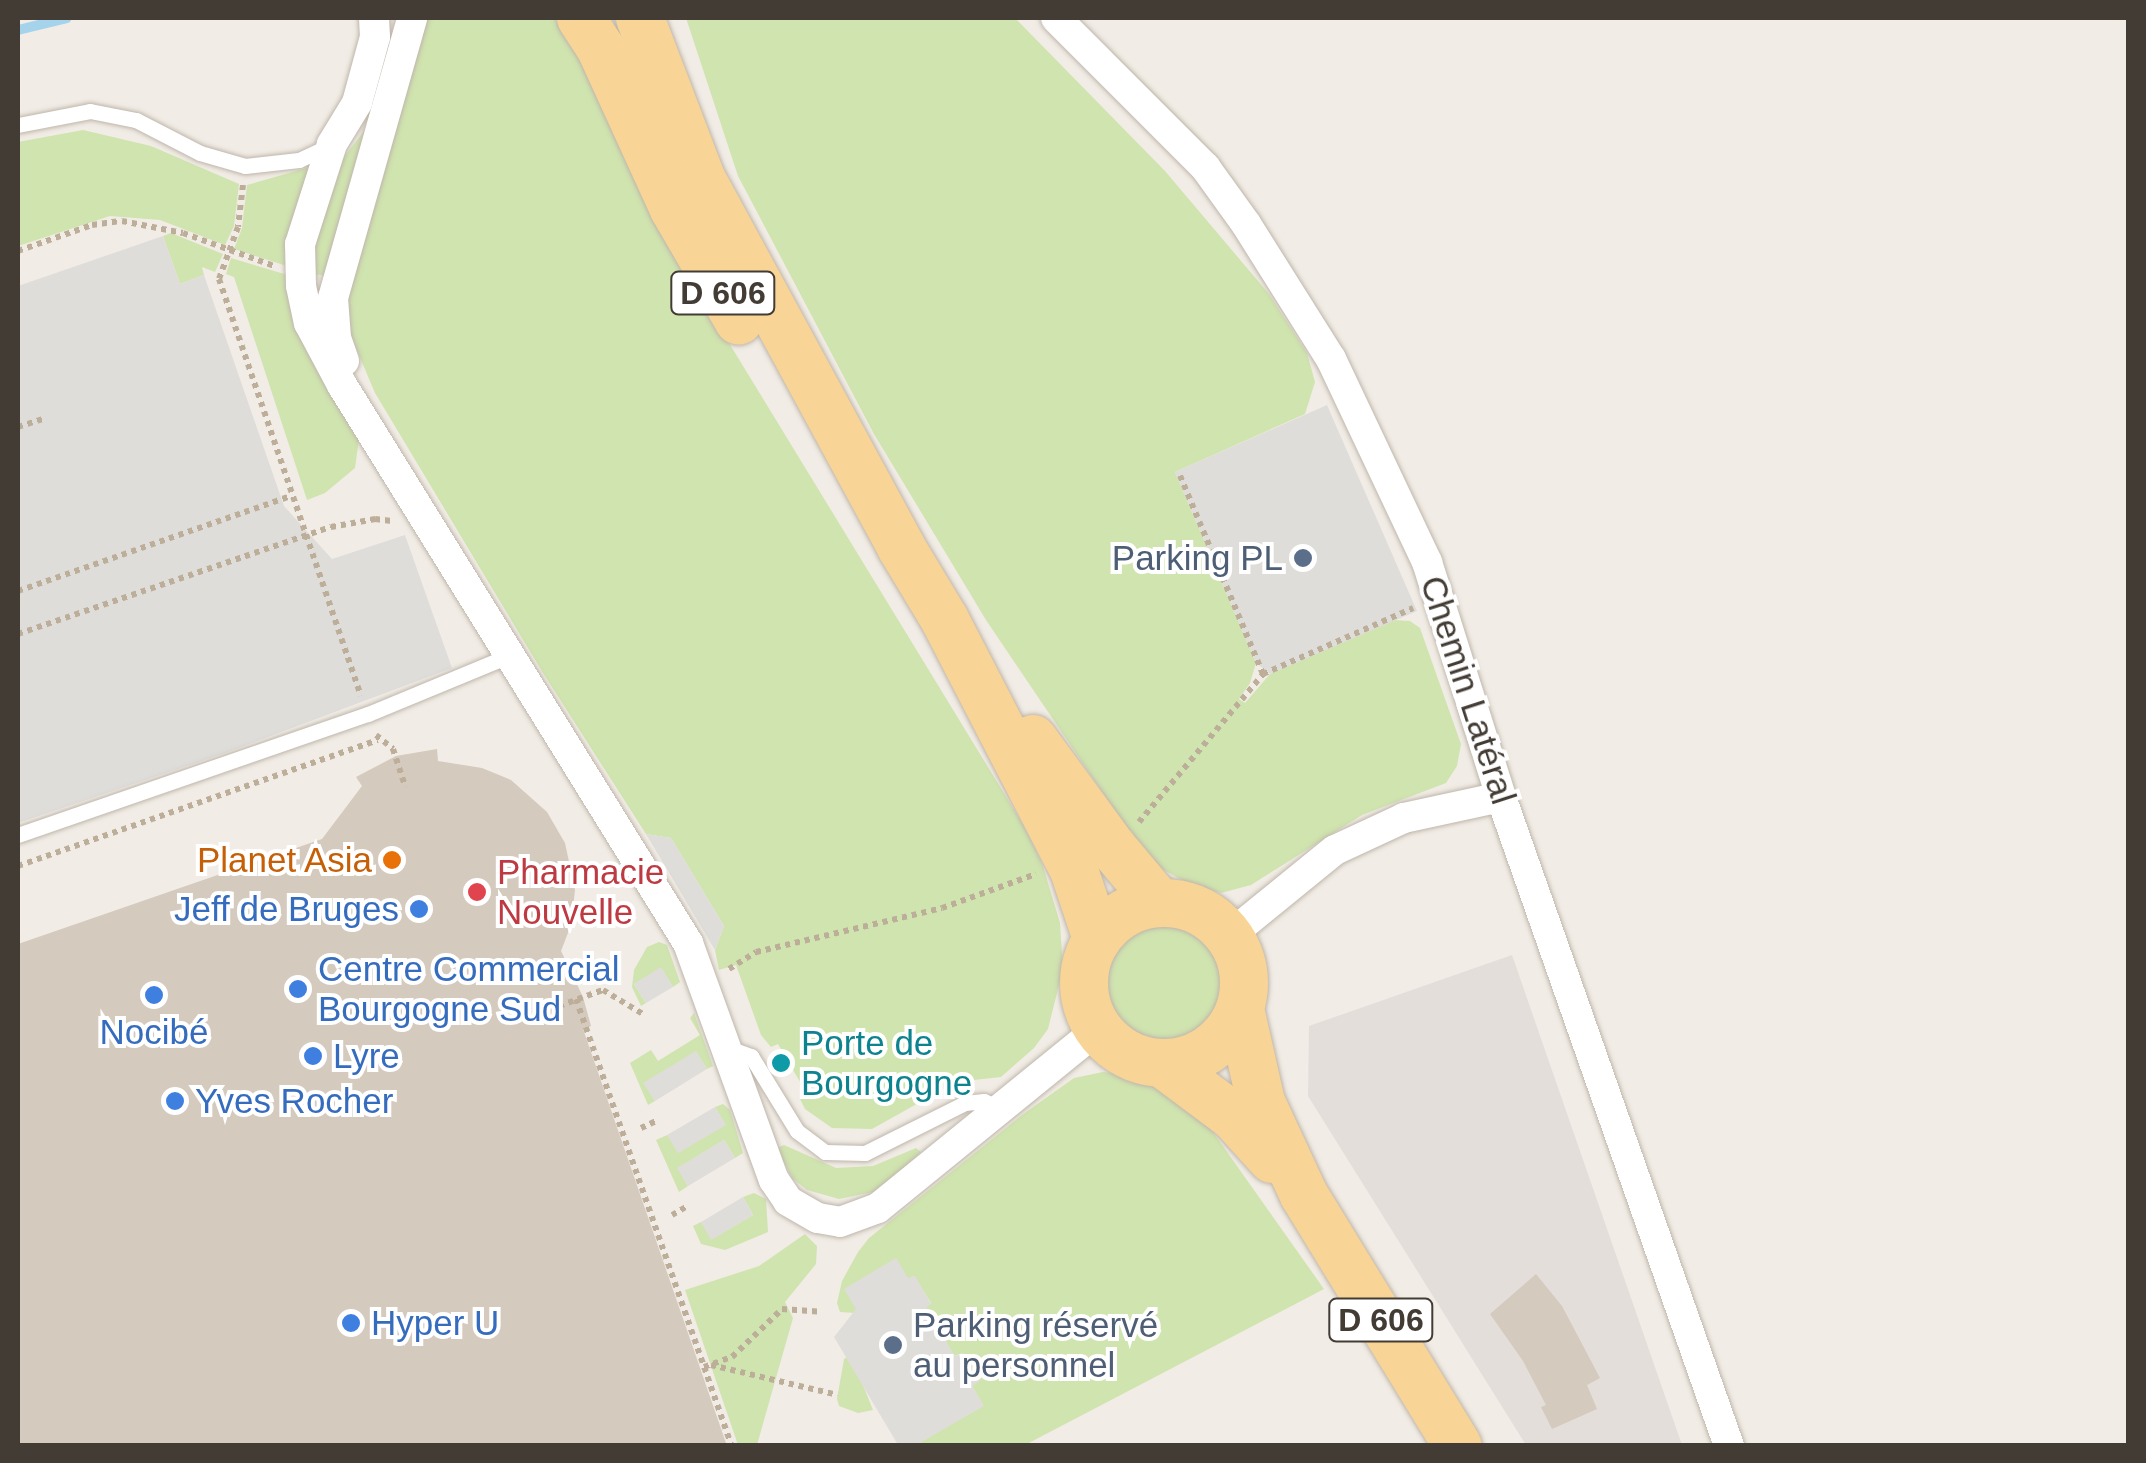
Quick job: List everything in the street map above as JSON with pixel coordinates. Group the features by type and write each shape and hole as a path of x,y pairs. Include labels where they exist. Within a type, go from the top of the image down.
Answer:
{"main road":[{"name":"D 606","path":"582,18 601,49 666,192 753,344 901,547"},
{"name":"D 606","path":"640,18 701,178 901,547 1093,859 1159,903"},
{"name":"D 606","path":"673,18 782,327"},
{"name":"D 606","path":"1093,859 1097,939"},
{"path":"1159,903 1198,911 1229,936 1240,958 1244,984 1240,1010 1228,1031 1209,1048 1187,1059 1162,1063 1137,1059 1098,1029 1084,984 1097,939 1113,921 1135,908 1159,903"},
{"name":"D 606","path":"1240,1010 1261,1102 1304,1195 1458,1446"},
{"name":"D 606","path":"1162,1063 1233,1116 1304,1195"}],"street":[{"path":"374,18 375,37 357,103 332,144 300,244 301,286 309,323 342,385 688,943 774,1180 788,1200 818,1218 840,1222 878,1208 1098,1029"},
{"path":"364,416 336,338 333,298 412,18"},
{"name":"Chemin Latéral","path":"1056,18 1205,167 1246,224 1331,359 1427,562 1501,797 1728,1446"},
{"path":"1229,936 1335,850 1404,818 1501,797"}],"lane":[{"path":"18,125 90,111 136,120 200,153 245,166 299,160 332,144"},
{"path":"18,835 368,714 508,656"},
{"path":"725,1046 752,1056 797,1131 825,1152 865,1153 965,1103 984,1101 1001,1110"}],"path":[{"path":"245,166 238,228 219,278 368,714 378,740 393,749 405,787"},
{"path":"18,428 45,418"},
{"path":"1180,476 1263,674"},
{"path":"18,591 292,496"},
{"path":"724,976 756,952 942,908 1039,873 1052,879 1093,859 1136,826 1263,674 1438,597"},
{"path":"18,866 378,740"},
{"path":"560,1006 603,990 643,1014"},
{"path":"576,1000 732,1446"},
{"path":"641,1128 658,1120"},
{"path":"672,1214 686,1207"},
{"path":"707,1366 732,1357 782,1309 821,1312"},
{"path":"707,1366 838,1396"}],"shaded area":[{"path":"163,236 180,284 204,275 284,506 332,559 405,535 452,668 225,753 18,823 18,286"},
{"name":"Parking PL","path":"1327,405 1417,611 1270,674 1256,663 1175,472"},
{"path":"646,834 671,838 724,926 715,950"},
{"path":"1512,955 1682,1445 1526,1445 1308,1096 1309,1026"},
{"path":"661,967 673,987 646,1003 634,984"},
{"path":"696,1051 707,1069 655,1101 643,1083"},
{"path":"715,1107 726,1125 678,1153 667,1135"},
{"path":"724,1140 735,1158 688,1186 677,1168"},
{"path":"743,1197 753,1215 711,1240 701,1222"},
{"name":"Parking réservé au personnel","path":"896,1258 908,1278 915,1276 931,1304 926,1308 955,1356 963,1353 980,1381 972,1386 984,1406 916,1445 898,1445 834,1337 856,1309 844,1289"}],"green space":[{"path":"427,18 554,18 572,39 652,217 1024,826 1042,863 1060,923 1063,969 1048,1029 1034,1048 1001,1077 956,1082 872,1129 832,1128 805,1109 800,1099 807,1094 778,1044 771,1047 761,1035 736,965 719,970 715,950 724,926 671,838 646,834 543,673 375,393 348,329 347,266"},
{"path":"686,18 1015,18 1165,171 1269,294 1307,353 1315,382 1305,414 1175,472 1256,663 1250,683 1239,699 1245,703 1270,674 1394,620 1410,621 1420,628 1461,744 1457,766 1446,783 1362,815 1251,885 1221,893 1191,885 1162,869 1142,851 986,620 874,434 738,176"},
{"path":"372,121 327,276 307,273 340,162"},
{"path":"83,130 151,146 239,184 234,226 225,245 160,220 110,216 18,246 18,142"},
{"path":"310,167 290,267 234,249 242,228 247,185"},
{"path":"171,233 223,254 215,272 202,267 204,275 180,284 163,236"},
{"path":"231,258 291,276 359,439 355,468 325,493 307,500 234,277 226,274"},
{"path":"1165,923 1188,927 1207,940 1220,959 1224,982 1220,1005 1207,1024 1188,1037 1165,1041 1142,1037 1123,1024 1110,1005 1106,982 1110,959 1123,940 1142,927"},
{"path":"659,942 667,945 680,982 673,987 661,968 634,984 646,1003 641,1006 632,987 634,970 647,947"},
{"path":"694,1013 713,1066 707,1069 696,1052 644,1083 655,1101 648,1105 630,1063 651,1050 658,1061 700,1035 690,1018"},
{"path":"1103,1072 1132,1075 1159,1085 1208,1125 1324,1289 1023,1446 916,1445 983,1405 972,1386 979,1380 963,1353 863,1385 873,1410 858,1413 839,1406 844,1359 931,1303 914,1276 855,1313 840,1312 837,1303 842,1281 869,1238 1074,1078"},
{"path":"723,1104 730,1110 743,1153 735,1158 724,1140 678,1168 688,1186 679,1192 656,1140 667,1135 679,1152 725,1124 715,1107"},
{"path":"784,1145 836,1168 873,1166 916,1148 921,1152 878,1191 839,1199 807,1190 792,1178 777,1148"},
{"path":"754,1193 766,1199 768,1232 725,1250 701,1244 693,1226 701,1222 712,1239 753,1215 743,1197"},
{"path":"805,1234 817,1246 816,1264 785,1302 793,1318 757,1445 738,1445 685,1290 759,1266"}],"building":[{"path":"437,749 438,761 482,768 511,780 547,812 565,843 575,890 571,925 561,951 583,997 591,1026 583,1029 727,1446 18,1446 18,944 322,839 362,786 356,777 396,756"},
{"path":"1536,1274 1562,1306 1600,1378 1587,1385 1597,1409 1552,1429 1541,1407 1546,1405 1523,1361 1490,1314"}],"waterway":[{"path":"18,30 67,18"}],"place":[{"name":"Parking PL","path":"1303,558"},
{"name":"Planet Asia","path":"392,860"},
{"name":"Pharmacie Nouvelle","path":"477,892"},
{"name":"Jeff de Bruges","path":"419,909"},
{"name":"Centre Commercial Bourgogne Sud","path":"298,989"},
{"name":"Nocibé","path":"154,995"},
{"name":"Lyre","path":"313,1056"},
{"name":"Porte de Bourgogne","path":"781,1063"},
{"name":"Yves Rocher","path":"175,1101"},
{"name":"Hyper U","path":"351,1323"},
{"name":"Parking réservé au personnel","path":"893,1345"}]}
